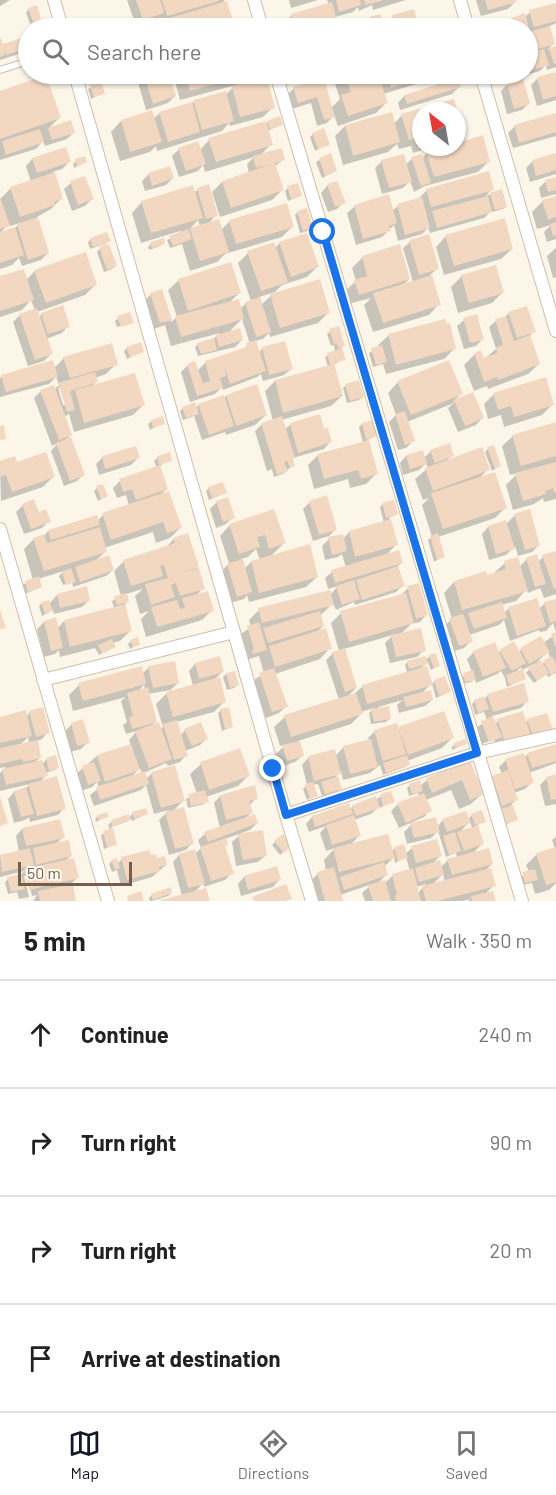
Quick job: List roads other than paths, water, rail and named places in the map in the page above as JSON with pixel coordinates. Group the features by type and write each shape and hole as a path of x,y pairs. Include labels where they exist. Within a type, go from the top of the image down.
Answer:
{"street":[{"path":"54,0 59,18"},
{"path":"254,0 259,18"},
{"path":"460,0 465,18"},
{"path":"78,84 312,901"},
{"path":"279,84 522,901"},
{"path":"484,84 556,331"},
{"path":"0,529 108,901"},
{"path":"43,680 234,632"},
{"path":"286,815 477,753 556,735"}],"lane":[{"path":"0,70 18,64"}]}
